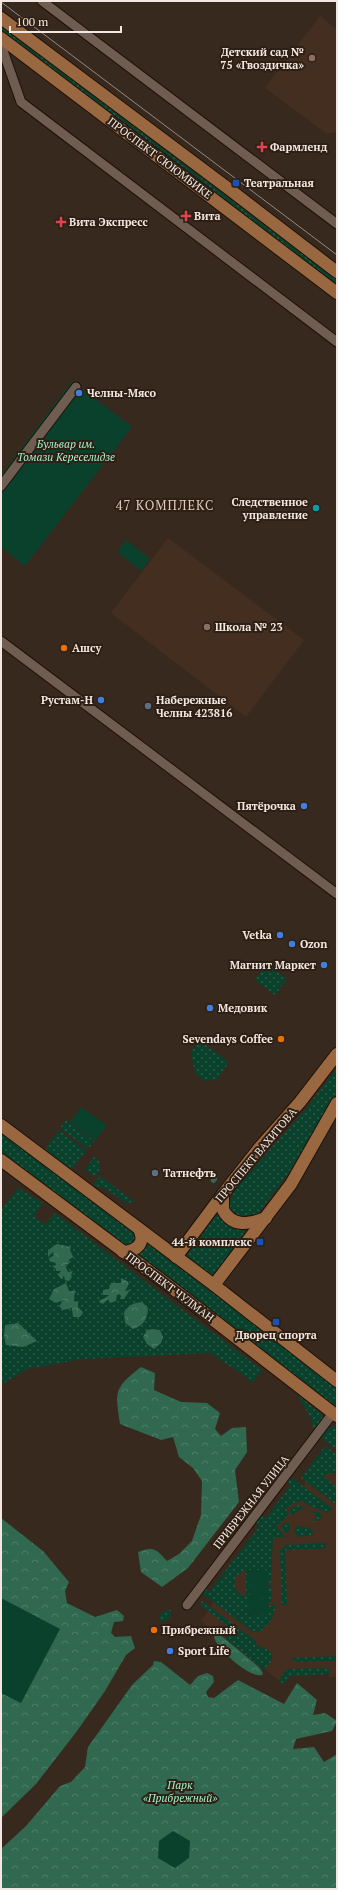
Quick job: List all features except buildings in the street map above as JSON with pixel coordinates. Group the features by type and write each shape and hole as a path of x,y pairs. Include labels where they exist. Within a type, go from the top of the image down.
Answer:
{"main road":[{"name":"ПРОСПЕКТ СЮЮМБИКЕ","path":"1,18 337,272"},
{"name":"ПРОСПЕКТ СЮЮМБИКЕ","path":"1,38 337,294"},
{"name":"ПРОСПЕКТ ВАХИТОВА","path":"176,1257 260,1147 300,1102 337,1054"},
{"path":"214,1285 291,1184 337,1103"},
{"path":"1,1125 214,1285 337,1381"},
{"name":"ПРОСПЕКТ ЧУЛМАН","path":"1,1160 335,1414"},
{"path":"223,1194 223,1210 235,1222 248,1224 266,1218"},
{"path":"123,1252 132,1251 140,1244 142,1236 139,1229"}],"street":[{"path":"42,1 337,224"},
{"path":"1,45 21,102 337,342"},
{"path":"1,486 76,387"},
{"path":"1,641 337,894"},
{"name":"ПРИБРЕЖНАЯ УЛИЦА","path":"187,1605 335,1414"}],"shaded area":[{"name":"Детский сад № 75 «Гвоздичка»","path":"320,16 335,28 337,26 337,132 327,134 265,88"},
{"name":"Школа № 23","path":"168,538 304,640 246,717 111,613"},
{"path":"331,1450 337,1455 337,1677 329,1677 329,1674 290,1676 284,1684 201,1621 220,1593"}],"green space":[{"path":"1,26 337,280 337,286 1,32"},
{"name":"Бульвар им. Томази Кереселидзе","path":"72,381 132,427 25,566 1,547 1,475"},
{"path":"126,540 150,559 141,571 117,552"},
{"path":"266,964 287,979 275,995 255,980"},
{"path":"203,1043 229,1062 217,1079 204,1081 195,1073 191,1052 197,1044"},
{"path":"337,1068 337,1092 288,1174 256,1216 242,1220 233,1214 227,1205 237,1187 305,1110"},
{"path":"81,1107 107,1125 95,1141 70,1122"},
{"path":"66,1120 94,1141 88,1149 60,1128"},
{"path":"59,1130 86,1151 71,1170 46,1151 48,1145"},
{"path":"1,1133 137,1235 132,1245 127,1246 1,1152"},
{"path":"94,1157 99,1161 100,1171 95,1177 85,1169"},
{"path":"212,1171 217,1174 217,1180 214,1183 211,1182 210,1172"},
{"path":"100,1176 135,1202 126,1203 106,1189 93,1185"},
{"path":"18,1188 43,1203 34,1216 45,1225 55,1213 262,1370 252,1383 242,1374 210,1353 83,1359 27,1369 1,1385 1,1210"},
{"path":"220,1210 230,1225 237,1229 246,1231 213,1276 186,1256"},
{"path":"145,1242 337,1386 337,1409 136,1253"},
{"path":"57,1244 71,1247 70,1250 73,1257 69,1260 69,1264 65,1265 68,1272 73,1271 71,1275 72,1277 69,1281 65,1280 64,1276 61,1279 58,1275 61,1271 56,1271 56,1269 52,1266 56,1265 55,1262 50,1262 49,1259 54,1255 53,1252 48,1257 48,1250"},
{"path":"121,1278 129,1284 125,1291 130,1290 124,1299 120,1299 121,1296 119,1294 117,1295 116,1301 110,1303 108,1299 103,1304 99,1302 109,1295 103,1295 103,1290 109,1289 111,1283 121,1283"},
{"path":"66,1283 69,1291 76,1291 74,1301 78,1302 78,1307 83,1312 80,1317 73,1317 72,1308 63,1310 59,1306 64,1300 56,1303 49,1299 54,1289"},
{"path":"142,1302 148,1308 147,1316 140,1326 133,1329 125,1323 124,1312 132,1305"},
{"path":"18,1323 37,1341 23,1347 6,1345 4,1336 5,1325"},
{"path":"147,1330 160,1330 163,1337 161,1343 154,1349 147,1344 143,1337"},
{"path":"141,1367 155,1373 154,1390 181,1402 207,1403 220,1413 215,1429 221,1436 232,1428 246,1427 247,1452 235,1470 239,1502 188,1568 162,1587 141,1572 138,1552 151,1549 157,1551 167,1561 179,1554 192,1541 201,1515 202,1481 193,1468 179,1457 173,1437 161,1440 120,1424 117,1404 118,1391 126,1380"},
{"path":"298,1395 322,1415 323,1420 314,1431 311,1418"},
{"path":"332,1426 337,1426 337,1450 320,1437"},
{"path":"325,1446 337,1455 337,1473 326,1474 324,1477 335,1486 337,1503 334,1503 301,1478"},
{"path":"292,1478 332,1508 328,1513 310,1506 303,1501 293,1503 286,1509 288,1516 276,1526 285,1537 273,1538 271,1582 268,1582 267,1570 268,1598 268,1585 271,1585 272,1602 268,1602 268,1606 275,1605 271,1620 261,1631 253,1632 204,1595 203,1592 205,1589 209,1592 259,1527 255,1523 261,1515 266,1518 291,1485 286,1481","holes":["246,1569 246,1597 237,1592 234,1584 236,1576"]},
{"path":"297,1505 304,1507 291,1516 289,1510"},
{"path":"310,1510 320,1513 322,1518 312,1523 316,1517"},
{"path":"1,1518 43,1551 69,1582 65,1591 67,1603 95,1617 117,1610 124,1616 123,1621 114,1622 111,1633 115,1637 131,1636 135,1648 126,1655 105,1691 77,1731 36,1784 1,1818"},
{"path":"290,1522 289,1531 287,1533 282,1530 282,1526 285,1523"},
{"path":"297,1526 310,1528 314,1535 299,1537 294,1531"},
{"path":"326,1543 326,1547 323,1549 285,1550 287,1605 282,1605 280,1550 286,1545"},
{"path":"249,1570 268,1570 268,1598 250,1599"},
{"path":"1,1598 60,1629 21,1703 1,1693"},
{"path":"202,1601 256,1641 255,1643 263,1649 264,1647 272,1653 272,1660 264,1670 226,1639 226,1625 200,1605"},
{"path":"247,1601 268,1601 269,1614 247,1615"},
{"path":"167,1610 171,1610 170,1617 165,1621 160,1621 160,1614"},
{"path":"216,1634 219,1634 259,1667 263,1673 262,1675 257,1675 250,1672 234,1662 216,1642 214,1637"},
{"path":"337,1656 337,1661 297,1662 290,1658"},
{"name":"Парк «Прибрежный»","path":"154,1661 161,1662 190,1685 198,1676 207,1673 213,1676 214,1682 206,1692 208,1697 214,1698 238,1680 284,1704 297,1683 317,1700 313,1715 325,1713 337,1721 332,1731 296,1739 293,1749 314,1747 324,1762 337,1754 337,1889 1,1889 1,1849 26,1826 60,1786 71,1782 85,1767 88,1747 132,1685 153,1665"},
{"path":"289,1669 329,1669 329,1674 290,1676 284,1684 279,1681 284,1672"},
{"path":"173,1831 190,1841 189,1858 175,1868 158,1858 159,1841"}],"tram line":[{"path":"1,2 337,255"}],"place":[{"name":"Детский сад № 75 «Гвоздичка»","path":"312,58"},
{"name":"Фармленд","path":"262,147"},
{"name":"Театральная","path":"236,183"},
{"name":"Вита","path":"186,216"},
{"name":"Вита Экспресс","path":"61,222"},
{"name":"Челны-Мясо","path":"79,393"},
{"name":"Следственное управление","path":"316,508"},
{"name":"Школа № 23","path":"207,627"},
{"name":"Ашсу","path":"64,648"},
{"name":"Рустам-Н","path":"101,700"},
{"name":"Набережные Челны 423816","path":"148,706"},
{"name":"Пятёрочка","path":"304,806"},
{"name":"Vetka","path":"280,935"},
{"name":"Ozon","path":"292,944"},
{"name":"Магнит Маркет","path":"324,965"},
{"name":"Медовик","path":"210,1008"},
{"name":"Sevendays Coffee","path":"281,1039"},
{"name":"Татнефть","path":"155,1173"},
{"name":"44-й комплекс","path":"260,1242"},
{"name":"Дворец спорта","path":"276,1322"},
{"name":"Прибрежный","path":"154,1630"},
{"name":"Sport Life","path":"170,1651"}],"district":[{"name":"47 КОМПЛЕКС","path":"165,505"}]}
